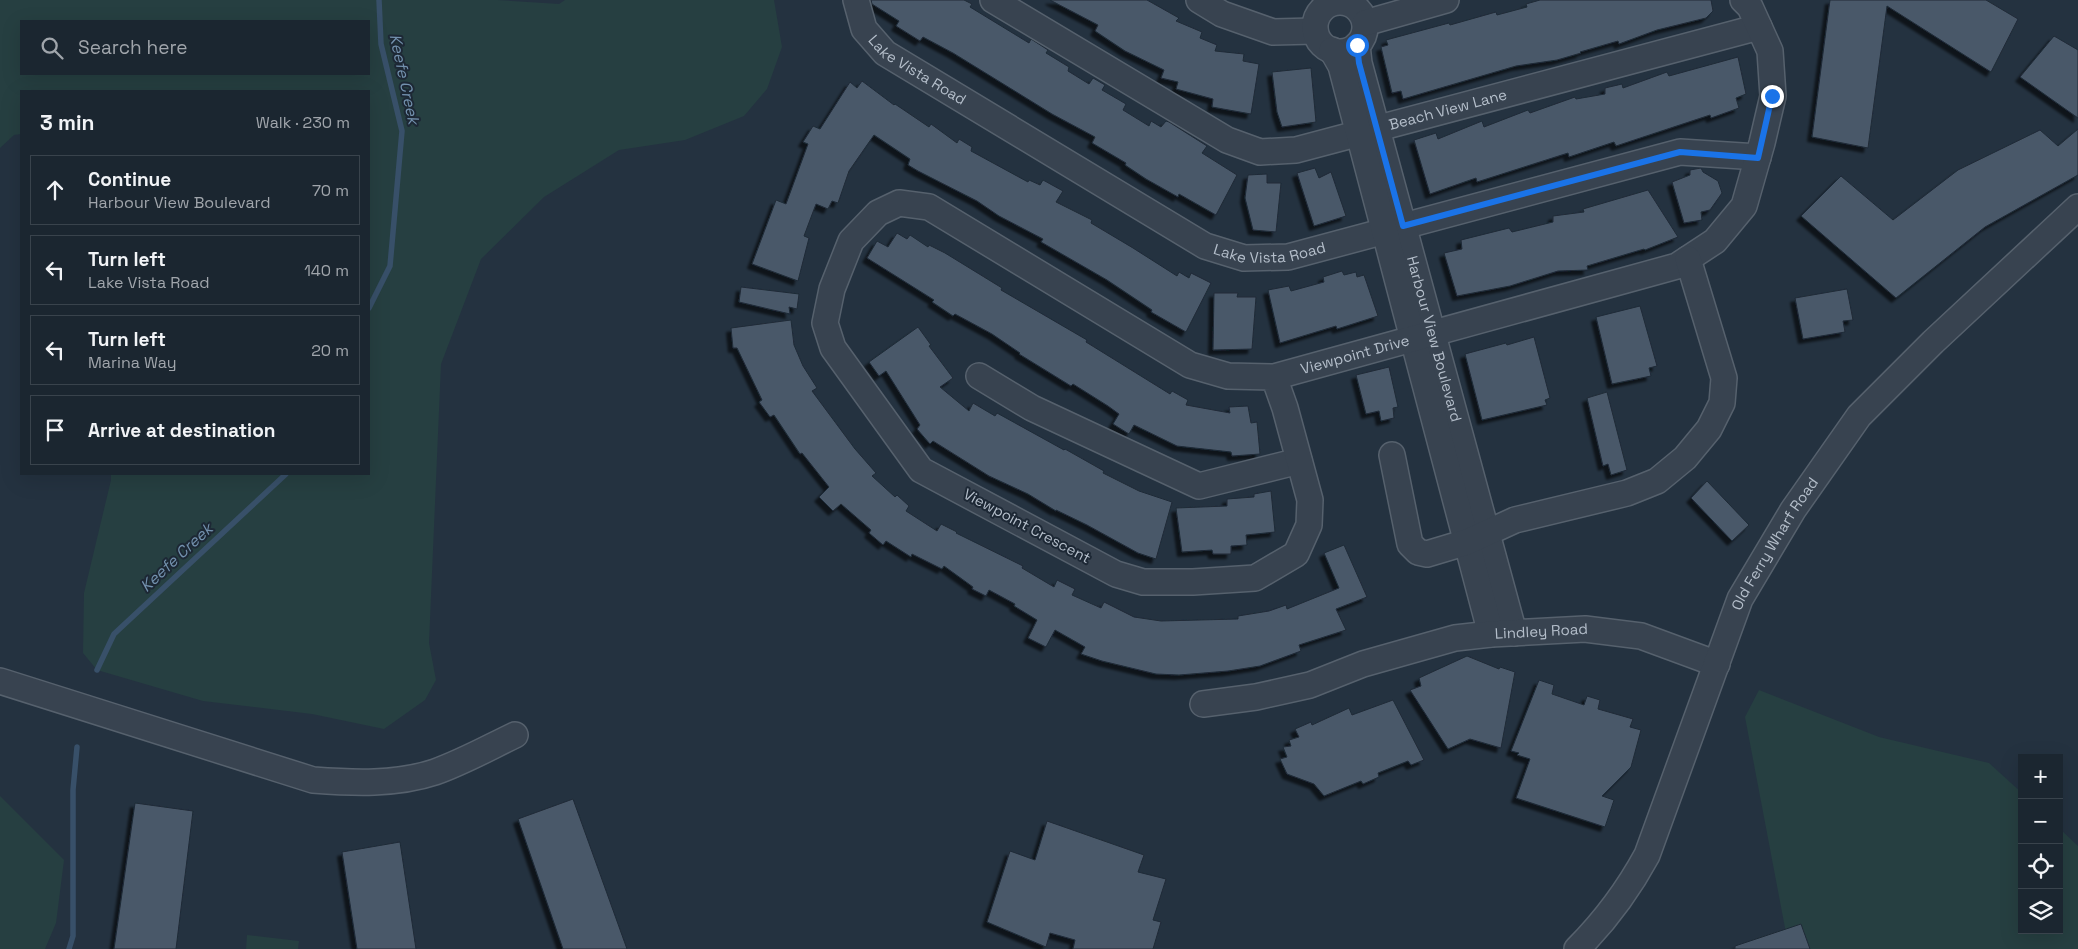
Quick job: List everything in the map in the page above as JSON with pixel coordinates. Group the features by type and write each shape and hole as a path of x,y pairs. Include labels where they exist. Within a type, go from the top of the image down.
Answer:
{"street":[{"name":"Lake Vista Road","path":"856,0 864,30 885,53 1206,246 1244,258 1288,257 1680,152 1758,158"},
{"name":"Beach View Lane","path":"993,0 1227,140 1260,152 1296,150 1759,27"},
{"path":"1199,0 1222,14 1273,32 1315,31"},
{"path":"1361,34 1362,15 1356,8 1348,4 1340,2 1324,8 1317,17 1315,31 1318,39 1332,50 1349,50 1361,34 1446,0"},
{"name":"Viewpoint Drive","path":"929,206 1190,365 1228,376 1274,377 1677,266 1715,241 1744,206 1758,158 1772,96 1770,51 1750,7 1743,0"},
{"name":"Harbour View Boulevard","path":"1361,34 1359,63 1368,131 1503,633"},
{"name":"Harbour View Boulevard","path":"1332,50 1341,66 1368,131"},
{"name":"Viewpoint Crescent","path":"929,206 899,203 878,213 851,241 832,289 825,323 833,348 921,470 1116,574 1143,582 1194,582 1255,578 1296,554 1309,525 1310,500 1285,408 1274,377"},
{"name":"Old Ferry Wharf Road","path":"1577,949 1610,914 1631,884 1647,855 1740,599 1794,510 1859,416 1933,342 2078,207"},
{"path":"1392,455 1410,544 1418,552 1427,554 1477,538 1515,520 1627,492 1657,481 1685,458 1709,429 1722,403 1724,378 1688,259"},
{"path":"980,376 1032,408 1199,486 1299,461"},
{"name":"Lindley Road","path":"1203,704 1256,697 1310,685 1363,664 1455,638 1503,633 1585,629 1641,636 1717,664"},
{"path":"0,681 314,780 354,783 397,780 433,772 464,760 515,735"}],"green space":[{"path":"0,0 497,0 559,4 565,0 774,0 782,47 767,89 744,116 685,140 619,150 544,197 481,259 441,364 429,643 436,680 425,700 384,729 312,714 203,701 97,670 83,653 84,593 111,475 370,475 370,90 20,90 20,134 14,135 0,148"},
{"path":"1759,690 1879,737 1989,763 2018,789 2018,934 2063,934 2063,832 2078,846 2078,949 1789,949 1745,717"},
{"path":"0,796 64,860 56,923 45,949 0,949"},
{"path":"247,935 299,941 298,949 246,949"}],"building":[{"path":"871,0 964,0 972,4 970,7 1029,43 1031,39 1048,50 1046,53 1069,67 1068,71 1089,84 1093,78 1105,85 1102,90 1126,104 1123,110 1149,126 1151,121 1161,127 1166,121 1169,122 1207,146 1202,153 1237,175 1216,215 1179,194 1178,197 1146,179 1125,165 1126,163 1092,143 1095,137 1052,114 953,53 923,37 920,41 896,26 899,21 872,4"},
{"path":"1050,0 1147,0 1179,18 1176,21 1202,32 1200,38 1217,45 1215,51 1244,54 1243,61 1259,64 1251,114 1212,107 1213,99 1176,89 1178,82 1161,78 1164,70 1125,51 1095,31 1098,25"},
{"path":"1540,0 1711,0 1713,11 1706,18 1657,30 1619,44 1618,41 1557,60 1516,66 1403,99 1401,91 1392,93 1381,47 1388,45 1386,40 1496,12 1497,15 1527,7 1526,4"},
{"path":"1830,0 1986,0 2018,19 1991,72 1887,6 1868,148 1812,137"},
{"path":"2054,36 2078,50 2078,118 2020,77"},
{"path":"1738,57 1746,94 1736,98 1739,108 1711,118 1710,115 1616,146 1614,142 1569,157 1568,153 1477,182 1476,178 1430,194 1414,140 1436,133 1438,139 1482,121 1484,127 1528,110 1530,113 1575,97 1576,99 1605,94 1605,88 1622,84 1623,88 1667,72 1669,76"},
{"path":"1311,68 1316,122 1282,127 1277,112 1272,72"},
{"path":"862,81 894,105 929,127 931,124 957,143 959,139 972,147 971,151 1028,182 1029,180 1040,185 1043,180 1063,191 1056,202 1092,220 1091,223 1177,276 1179,272 1189,278 1191,273 1211,283 1186,332 1151,312 1152,310 1107,280 1041,242 1043,239 999,216 977,201 908,165 910,159 874,135 849,171 838,203 832,201 828,209 816,204 804,236 809,238 798,281 752,264 776,200 786,204 808,144 803,142 813,126 820,129 850,82 857,88"},
{"path":"2078,129 2078,175 1985,227 1896,298 1801,216 1841,176 1893,220 1958,170 2040,130 2058,146"},
{"path":"1315,168 1319,178 1331,172 1346,216 1314,226 1297,173"},
{"path":"1701,168 1703,172 1718,181 1722,193 1710,210 1701,212 1702,220 1684,223 1672,182 1690,175 1690,170"},
{"path":"1267,174 1267,183 1281,183 1276,232 1253,230 1245,198 1248,175"},
{"path":"1648,190 1678,237 1645,250 1587,266 1588,270 1558,271 1510,286 1457,296 1444,253 1462,249 1461,240 1509,228 1512,232 1553,222 1553,216 1584,212 1583,209"},
{"path":"897,233 907,239 910,235 928,247 929,245 945,253 1002,288 1001,290 1087,340 1086,342 1170,394 1172,391 1188,400 1186,405 1230,413 1229,407 1248,406 1251,423 1257,422 1260,454 1232,456 1231,452 1177,446 1134,425 1129,434 1113,424 1119,414 1108,406 1019,354 992,334 955,314 953,316 932,302 934,300 867,258 877,241 888,247"},
{"path":"1342,271 1344,275 1356,272 1357,277 1364,275 1378,316 1337,329 1336,326 1280,343 1268,290 1289,286 1291,291 1324,282 1323,277"},
{"path":"741,287 799,294 797,309 789,307 790,314 739,302"},
{"path":"1847,289 1853,320 1843,321 1845,332 1803,339 1795,298"},
{"path":"1214,293 1238,293 1237,297 1256,297 1252,349 1213,350"},
{"path":"1640,306 1657,366 1649,368 1651,376 1612,384 1596,317"},
{"path":"791,320 794,345 803,366 817,388 812,391 855,449 876,473 872,476 895,497 897,495 909,506 906,511 937,531 941,524 1023,566 1022,568 1054,587 1057,580 1075,589 1072,595 1101,608 1104,602 1134,617 1161,621 1238,619 1238,616 1269,611 1286,605 1287,609 1339,588 1324,553 1344,545 1367,597 1336,609 1346,630 1299,645 1301,651 1260,666 1228,671 1179,675 1156,674 1081,654 1085,647 1055,630 1046,647 1028,638 1037,620 1014,606 1015,604 989,590 986,596 972,589 973,587 944,566 942,569 912,554 911,557 886,541 883,545 869,533 871,530 841,504 833,511 819,497 829,487 802,453 800,454 774,415 770,417 759,402 762,400 737,348 733,348 731,328"},
{"path":"918,327 931,345 929,346 953,378 940,387 969,411 973,403 995,416 997,413 1104,471 1103,473 1139,491 1172,502 1156,559 1138,553 1087,525 1056,511 1028,494 989,476 933,441 930,444 917,429 920,425 886,371 879,376 869,362"},
{"path":"1534,337 1550,398 1545,400 1547,405 1482,420 1465,354"},
{"path":"1389,367 1398,407 1393,408 1394,418 1381,421 1379,411 1366,414 1356,375"},
{"path":"1607,392 1627,470 1611,475 1608,464 1603,466 1587,398"},
{"path":"1707,481 1749,525 1732,541 1691,498"},
{"path":"1271,491 1275,532 1246,535 1247,545 1231,546 1231,554 1213,554 1212,550 1182,552 1176,508 1227,506 1227,499 1254,497 1254,494"},
{"path":"1467,656 1499,669 1500,667 1515,672 1501,748 1470,739 1448,749 1410,690 1421,686 1419,678"},
{"path":"1539,680 1554,685 1552,694 1584,705 1587,696 1600,700 1598,709 1633,719 1630,727 1641,730 1631,767 1602,796 1614,800 1605,827 1516,798 1530,759 1511,751"},
{"path":"1393,700 1424,760 1411,765 1408,761 1378,773 1379,777 1363,784 1361,781 1324,796 1314,784 1287,774 1280,759 1287,757 1283,747 1291,746 1289,740 1299,737 1295,729 1311,722 1312,725 1349,708 1352,715"},
{"path":"573,799 627,949 563,949 518,819"},
{"path":"135,803 193,811 176,949 114,949"},
{"path":"1047,821 1144,855 1138,872 1166,879 1153,920 1161,922 1153,949 1073,949 1075,940 1050,933 1046,947 987,922 1010,851 1035,860"},
{"path":"400,842 416,949 357,949 342,852"},
{"path":"1801,924 1810,949 1735,949 1735,946"}],"waterway":[{"name":"Keefe Creek","path":"370,306 390,266 402,131 381,44 379,0"},
{"name":"Keefe Creek","path":"97,670 114,634 285,475"},
{"name":"Keefe Creek","path":"69,949 73,936 73,790 77,747"}],"route":[{"path":"1357,45 1359,63 1403,226 1680,152 1758,158 1772,96"}]}
